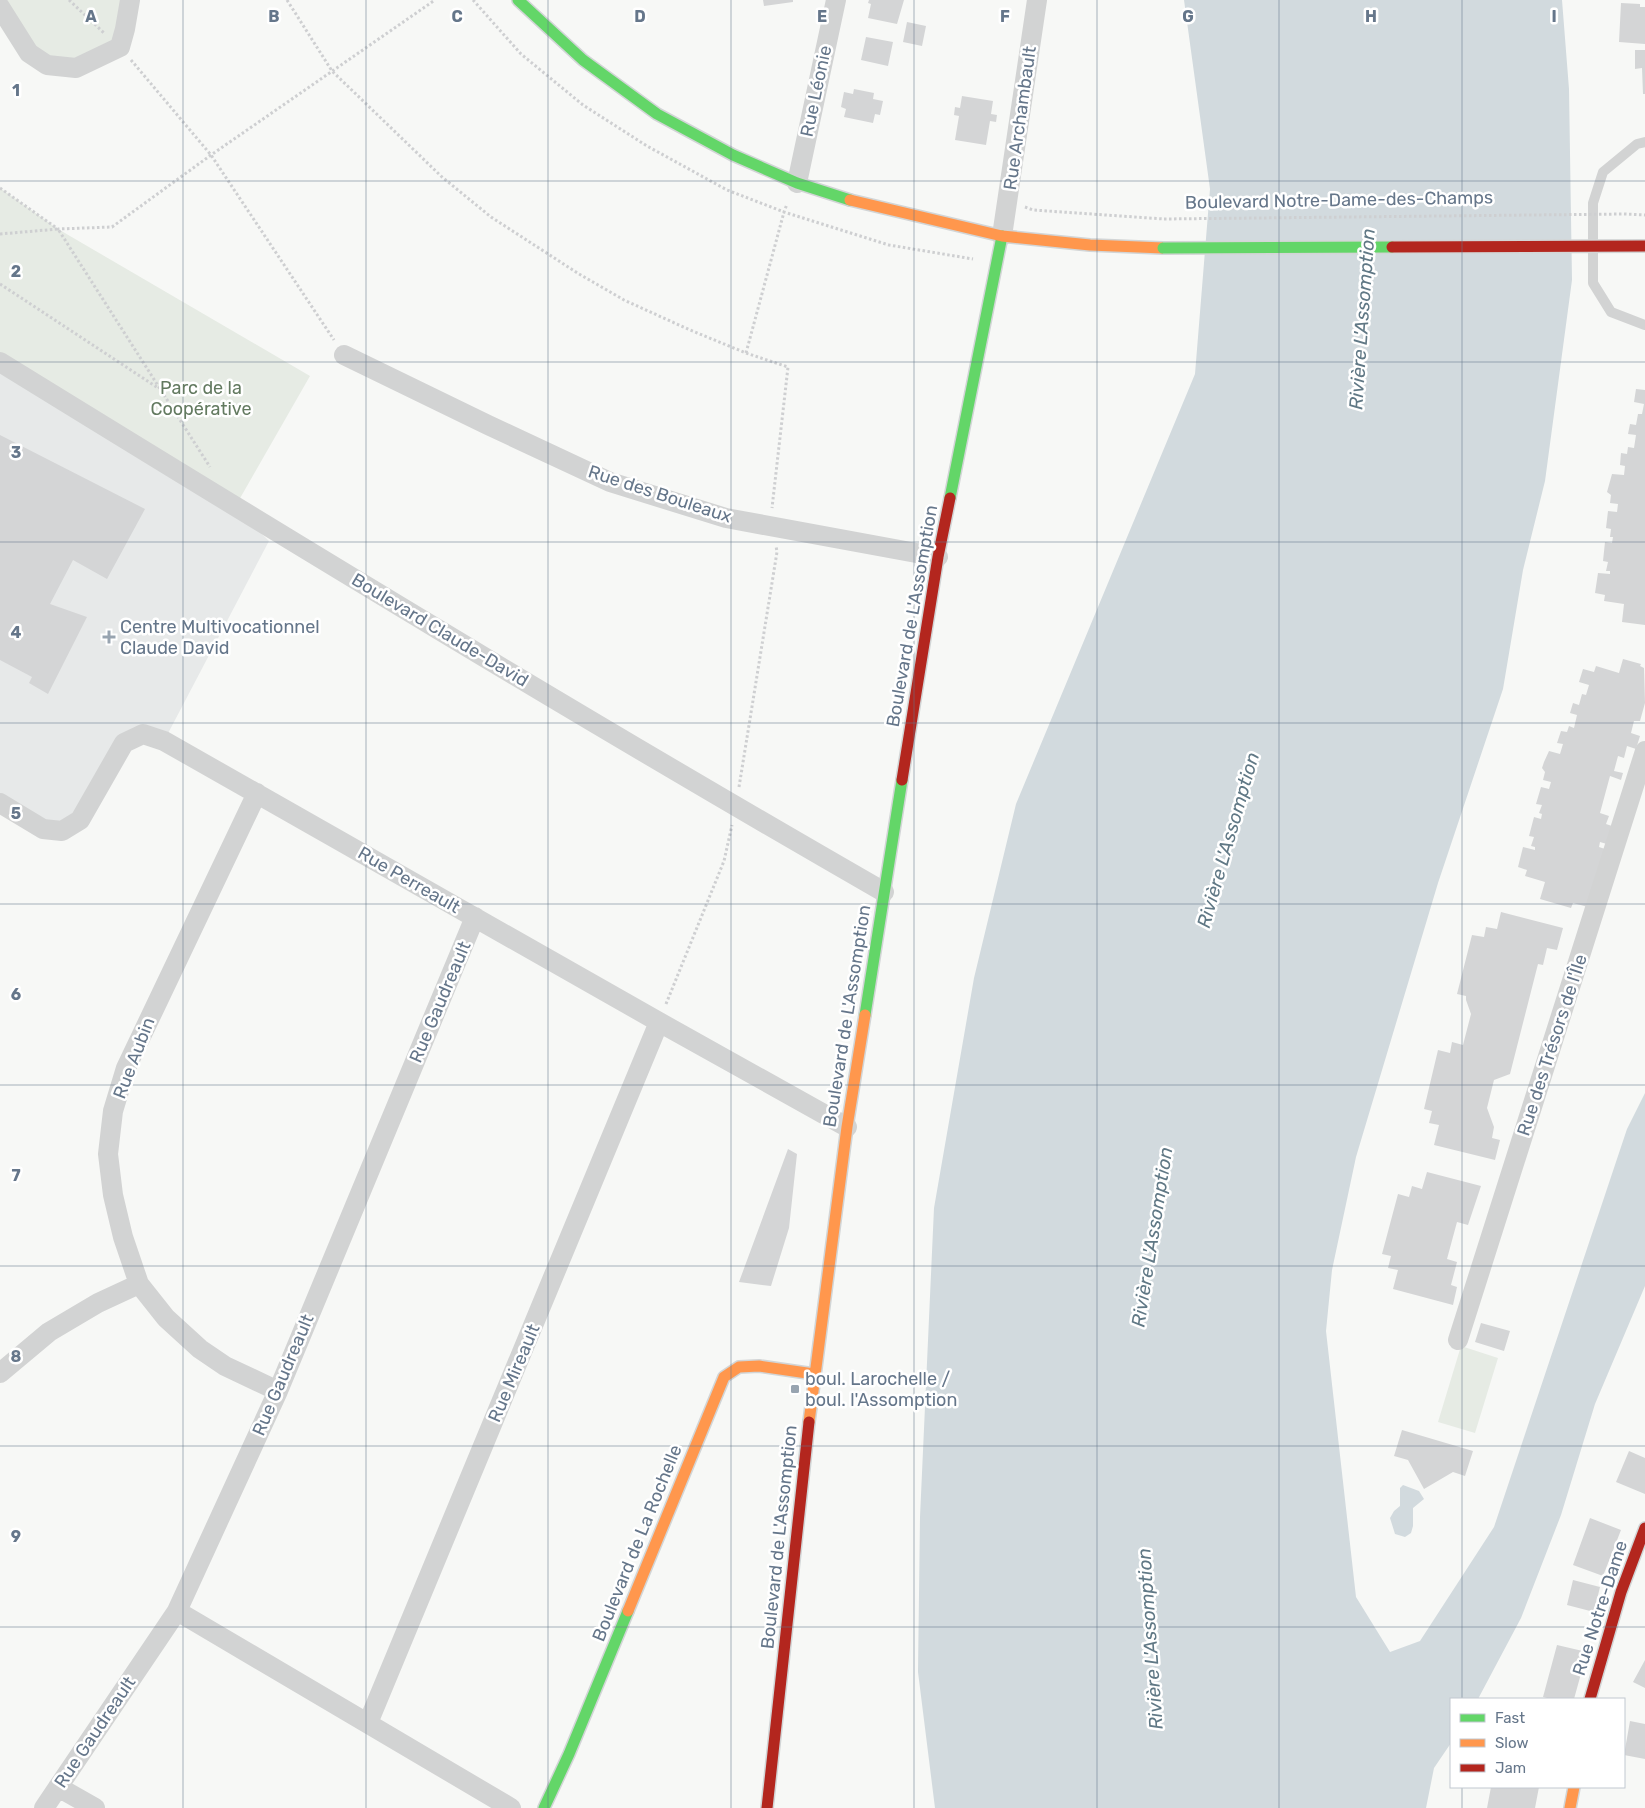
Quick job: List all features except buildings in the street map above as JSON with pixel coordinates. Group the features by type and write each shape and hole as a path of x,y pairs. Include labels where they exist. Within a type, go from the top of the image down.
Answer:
{"street":[{"path":"0,7 29,53 47,65 76,68 120,47 130,0"},
{"path":"518,0 583,60 657,114 733,154 797,183 859,203 1002,236 1090,245 1163,248 1645,246"},
{"name":"Rue Léonie","path":"797,183 836,0"},
{"name":"Rue Archambault","path":"1002,236 1037,0"},
{"name":"Boulevard de L'Assomption","path":"767,1808 814,1374 847,1127 938,557 1002,236"},
{"name":"Rue des Bouleaux","path":"344,355 610,482 726,518 938,557"},
{"name":"Boulevard Claude-David","path":"0,362 236,507 736,807 884,892"},
{"name":"Rue Perreault","path":"0,803 43,829 62,830 80,820 124,743 143,734 164,741 847,1127"},
{"name":"Rue des Trésors de l'Île","path":"1458,1340 1645,751"},
{"name":"Rue Aubin","path":"257,792 126,1068 113,1111 108,1154 112,1195 138,1284 166,1318 200,1349 225,1366 278,1390"},
{"name":"Rue Gaudreault","path":"44,1808 177,1610 278,1390 475,918"},
{"name":"Rue Mireault","path":"368,1723 659,1022"},
{"path":"0,1373 49,1332 98,1303 138,1284"},
{"name":"Boulevard de La Rochelle","path":"544,1808 569,1754 724,1376 739,1366 759,1366 814,1374"},
{"name":"Rue Notre-Dame","path":"1590,1698 1621,1592 1644,1534"},
{"path":"177,1610 510,1808"},
{"path":"58,1787 95,1808"},
{"path":"1570,1808 1574,1788"}],"lane":[{"path":"1645,142 1637,144 1603,172 1593,203 1593,282 1611,312 1645,324"}],"path":[{"path":"69,0 120,47 212,154 344,355"},
{"path":"287,0 332,71 442,177 491,217 579,274 624,300 746,353 788,366 770,526 777,552 736,807 724,861 659,1022"},
{"path":"0,234 112,227 212,154 435,0"},
{"path":"746,353 784,212 797,183"},
{"path":"0,188 58,229 210,468"},
{"name":"Boulevard Notre-Dame-des-Champs","path":"1025,208 1164,219 1645,214"},
{"path":"0,284 160,389"}],"shaded area":[{"name":"Centre Multivocationnel Claude David","path":"0,362 235,507 269,541 164,741 143,734 62,831 0,803"}],"green space":[{"path":"0,0 130,0 120,47 47,65"},
{"name":"Parc de la Coopérative","path":"0,188 58,229 310,376 235,507 0,362"},
{"path":"1461,1346 1498,1358 1475,1433 1438,1422"}],"water":[{"name":"Rivière L'Assomption","path":"1184,0 1562,0 1569,89 1572,280 1545,481 1523,570 1503,689 1438,883 1356,1157 1332,1270 1326,1331 1356,1597 1390,1652 1420,1641 1494,1527 1627,1129 1645,1093 1645,1286 1595,1404 1561,1515 1521,1618 1479,1698 1450,1698 1450,1744 1434,1768 1426,1808 935,1808 918,1672 920,1517 934,1208 974,978 1016,804 1195,374 1210,189"},
{"path":"1403,1485 1419,1491 1424,1499 1413,1508 1413,1526 1411,1533 1405,1537 1395,1534 1390,1518 1400,1506 1400,1488"}],"traffic: fast":[{"path":"518,0 583,60 657,114 733,155 797,183 850,200"},
{"path":"950,498 1002,236"},
{"path":"1163,248 1392,247"},
{"path":"865,1015 902,780"},
{"path":"544,1808 569,1754 628,1611"}],"traffic: slow":[{"path":"850,200 1002,236 1090,245 1163,248"},
{"path":"809,1422 847,1127 865,1015"},
{"path":"628,1611 724,1377 739,1367 759,1366 814,1374"},
{"path":"1570,1808 1574,1788"}],"traffic: jam":[{"path":"1392,247 1645,246"},
{"path":"902,780 938,557 950,498"},
{"path":"767,1808 809,1422"},
{"path":"1590,1698 1621,1592 1645,1528"}],"place":[{"name":"Centre Multivocationnel Claude David","path":"109,637"},
{"name":"boul. Larochelle / boul. l'Assomption","path":"795,1389"}]}
